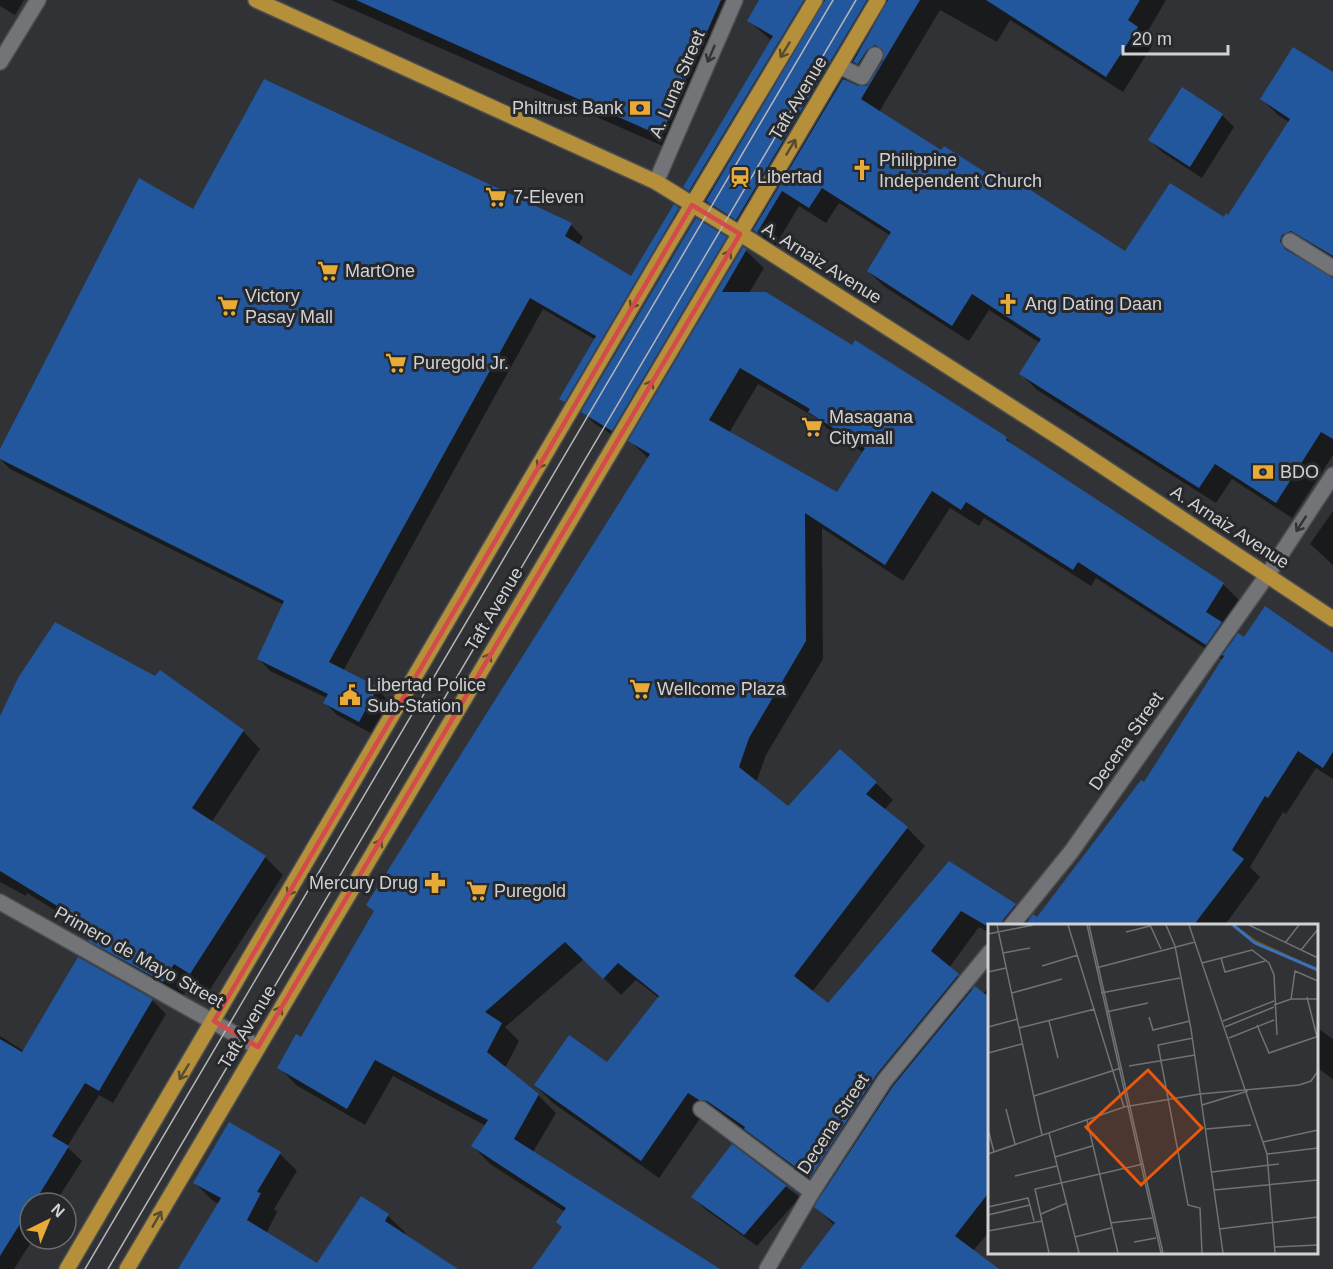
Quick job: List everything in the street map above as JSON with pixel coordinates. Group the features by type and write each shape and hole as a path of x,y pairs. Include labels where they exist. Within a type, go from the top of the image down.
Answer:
{"main road":[{"name":"A. Arnaiz Avenue","path":"256,0 656,182 1063,440 1333,619"},
{"name":"Taft Avenue","path":"67,1269 692,205 815,0"},
{"name":"Taft Avenue","path":"127,1269 878,0"}],"street":[{"path":"0,62 38,0"},
{"name":"A. Luna Street","path":"656,182 735,0"},
{"path":"839,66 861,77 875,56"},
{"path":"1290,241 1333,268"},
{"name":"Decena Street","path":"1013,924 1071,852 1268,574 1333,475"},
{"name":"Primero de Mayo Street","path":"0,902 258,1047"},
{"name":"Decena Street","path":"767,1269 812,1192 885,1080 988,954"},
{"path":"701,1109 812,1192"}],"highlighted area":[{"path":"692,205 740,234 258,1047 214,1021"}],"building":[{"path":"356,0 721,0 661,136"},
{"path":"759,0 804,0 689,191 683,187 773,36 747,21"},
{"path":"825,0 867,0 736,220 706,201"},
{"path":"888,0 920,0 861,99 941,150 944,146 996,179 1001,171 1125,251 1170,183 1224,217 1226,213 1228,215 1290,119 1260,99 1293,47 1333,72 1333,256 1291,231 1282,235 1280,241 1285,249 1333,278 1333,439 1321,432 1276,503 1215,464 1199,488 1019,374 1041,339 972,294 952,326 867,271 891,232 822,188 809,208 782,191 757,233 753,230 843,79 858,86 867,86 883,60 883,50 875,45 867,50 858,64 853,62"},
{"path":"986,0 1140,0 1128,20 1138,27 1106,77"},
{"path":"264,79 572,223 565,236 631,276 674,204 679,208 565,402 559,399 596,336 530,298 329,662 378,687 359,722 323,703 328,694 257,659 284,601 0,459 0,449 139,178 193,209"},
{"path":"1182,87 1223,114 1190,167 1148,140"},
{"path":"696,218 727,237 612,431 581,412"},
{"path":"743,247 747,249 722,292 766,292 852,345 855,340 1007,437 1006,440 1224,583 1206,612 1222,622 1206,645 1078,562 1073,570 966,502 961,510 932,491 885,565 805,513 806,641 749,738 739,767 788,806 840,749 877,782 866,794 908,827 794,976 828,1003 949,861 1016,904 1002,924 988,924 988,926 961,911 931,951 959,974 877,1074 810,1178 744,1129 745,1127 707,1101 699,1100 688,1093 641,1161 534,1085 569,1035 607,1062 659,996 618,963 603,979 565,942 485,1012 502,1023 487,1052 539,1094 514,1139 720,1269 532,1269 562,1227 556,1222 566,1208 471,1146 488,1120 375,1060 347,1109 277,1068 296,1034 301,1037 374,911 366,905 650,454 628,441","holes":["740,368 810,409 808,412 865,448 837,492 709,420"]},
{"path":"1265,606 1333,653 1333,752 1323,768 1298,751 1268,798 1265,796 1232,850 1244,859 1195,924 1026,924 1033,914 1037,917 1141,780 1144,782 1224,656 1222,655 1238,633 1244,637"},
{"path":"55,622 155,676 160,670 244,730 192,808 266,856 190,974 174,964 163,982 88,941 95,929 0,871 0,716 18,678"},
{"path":"78,957 153,999 99,1091 85,1083 52,1136 69,1146 41,1191 18,1191 18,1227 0,1256 0,1039 22,1052"},
{"path":"975,986 988,996 988,1194 955,1236 999,1269 800,1269 835,1223 814,1207 893,1086"},
{"path":"229,1122 281,1152 257,1192 261,1193 247,1220 317,1263 361,1196 389,1214 385,1221 458,1269 178,1269 221,1198 193,1183"},
{"path":"732,1144 799,1195 786,1186 744,1235 691,1197"}],"tram line":[{"path":"85,1269 833,0"},
{"path":"108,1269 856,0"}],"place":[{"name":"Philtrust Bank","path":"640,108"},
{"name":"Philippine Independent Church","path":"862,170"},
{"name":"Libertad","path":"740,177"},
{"name":"7-Eleven","path":"496,197"},
{"name":"MartOne","path":"328,271"},
{"name":"Ang Dating Daan","path":"1008,304"},
{"name":"Victory Pasay Mall","path":"228,306"},
{"name":"Puregold Jr.","path":"396,363"},
{"name":"Masagana Citymall","path":"812,427"},
{"name":"BDO","path":"1263,472"},
{"name":"Wellcome Plaza","path":"640,689"},
{"name":"Libertad Police Sub-Station","path":"350,695"},
{"name":"Mercury Drug","path":"435,883"},
{"name":"Puregold","path":"477,891"}]}
